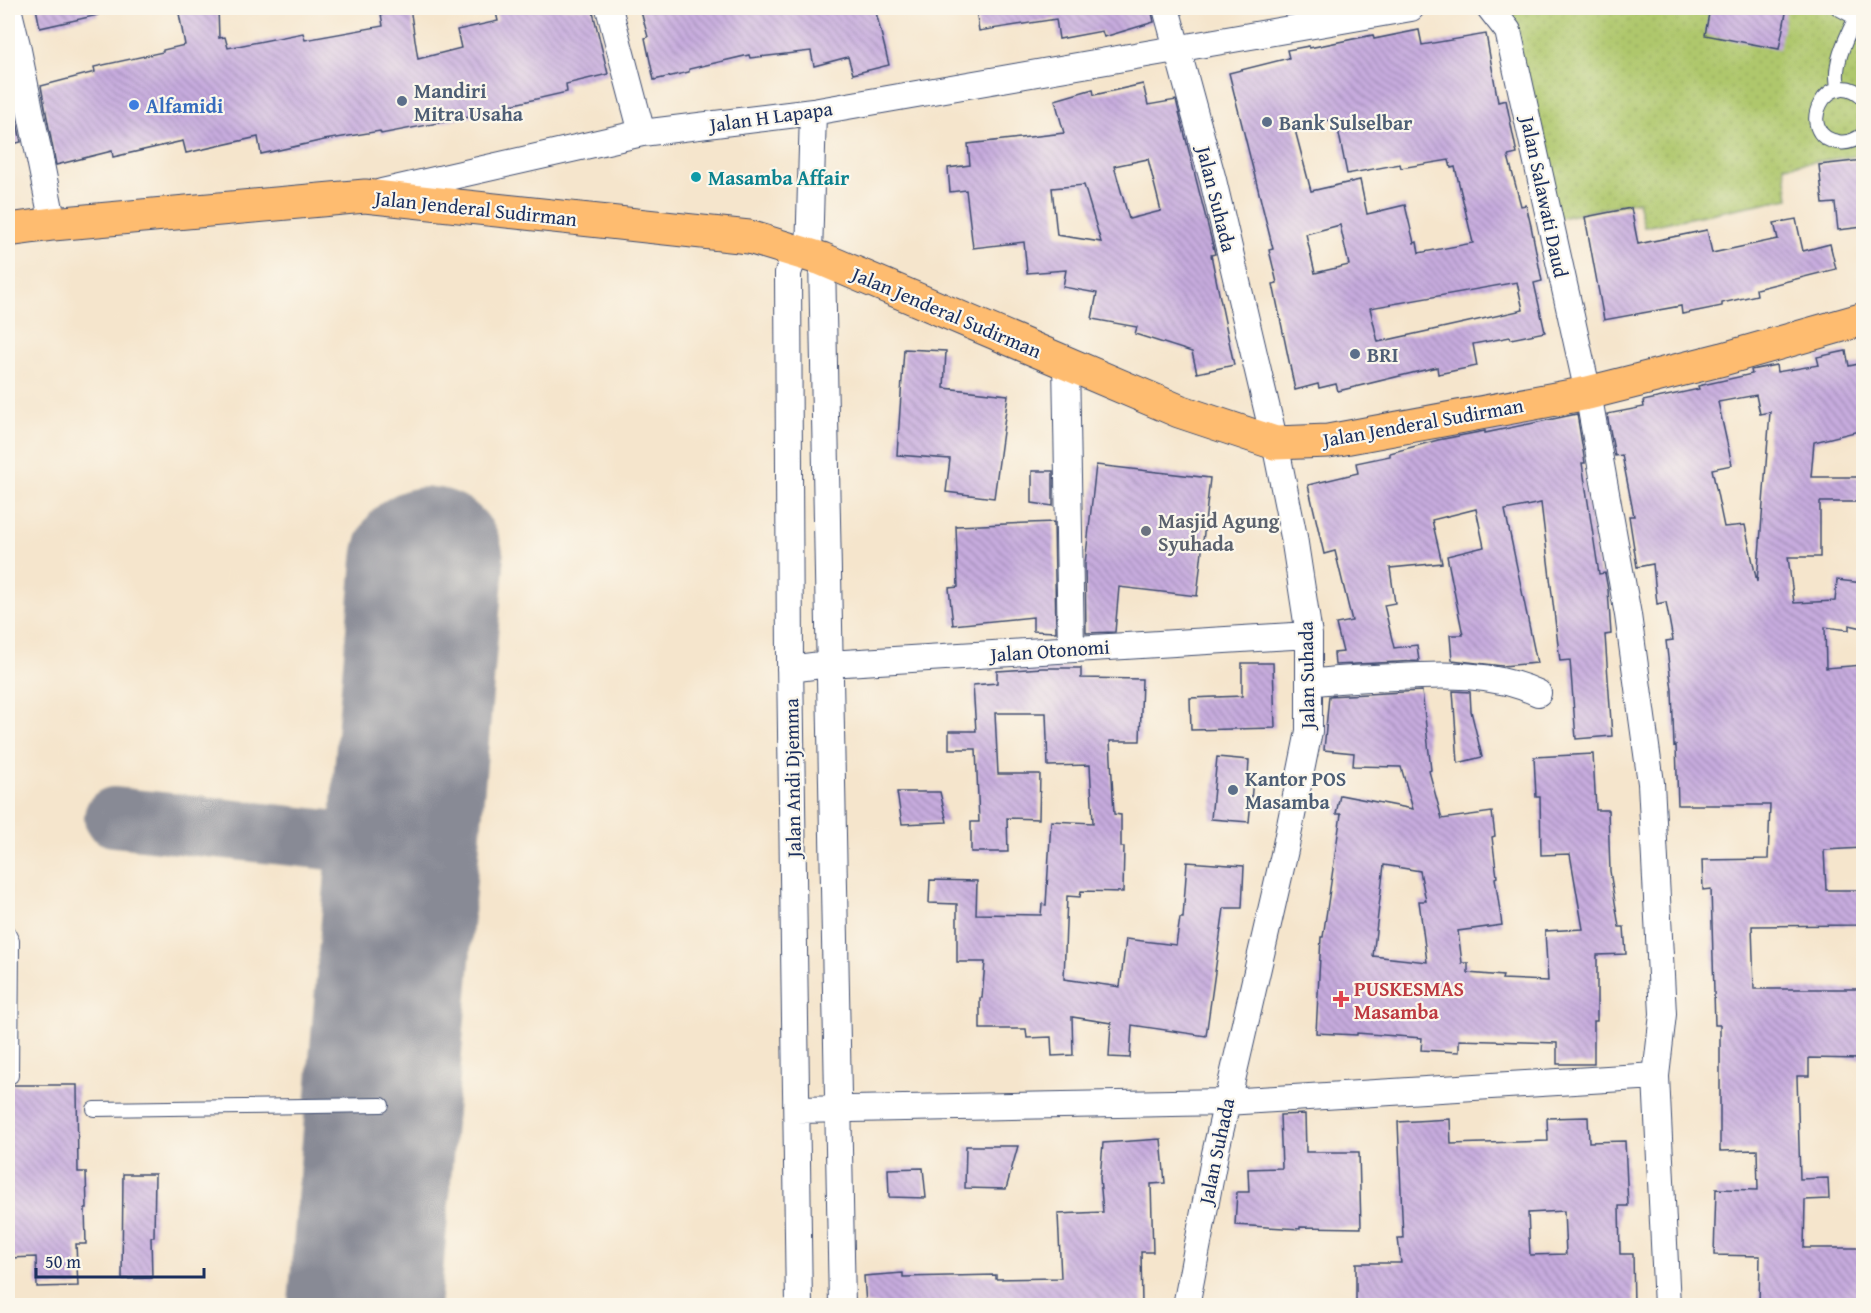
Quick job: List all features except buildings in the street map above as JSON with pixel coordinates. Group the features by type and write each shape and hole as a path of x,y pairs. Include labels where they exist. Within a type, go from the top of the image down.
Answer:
{"highway":[{"name":"Jalan Jenderal Sudirman","path":"8,230 365,196 749,237 809,255 1179,411 1275,443 1328,441 1588,393 1723,359 1863,319"}],"street":[{"path":"8,8 18,45 53,224"},
{"path":"609,8 642,133"},
{"name":"Jalan Suhada","path":"1166,8 1214,180 1275,443 1294,537 1309,634 1307,742 1282,862 1226,1102 1186,1305"},
{"path":"1178,47 1412,8"},
{"name":"Jalan Salawati Daud","path":"1490,8 1508,31 1588,393 1628,615 1651,783 1663,1014 1656,1076 1667,1305"},
{"name":"Jalan H Lapapa","path":"365,196 642,133 813,112 1178,47"},
{"path":"809,255 813,112"},
{"name":"Jalan Andi Djemma","path":"809,255 828,664 842,1305"},
{"name":"Jalan Andi Djemma","path":"799,1305 790,669 788,273 809,255"},
{"path":"1066,362 1071,649"},
{"name":"Jalan Otonomi","path":"790,669 828,664 1309,634"},
{"path":"1309,683 1351,678 1464,675 1521,685 1538,693"},
{"path":"797,1110 1226,1102 1656,1076"}],"lane":[{"path":"1838,8 1849,14 1860,15 1842,54 1835,79 1839,89"},
{"path":"1860,141 1836,142 1828,139 1817,124 1816,115 1823,98 1839,89 1849,89 1863,98"},
{"path":"8,933 12,941 11,1076"},
{"path":"94,1109 382,1105"}],"green space":[{"path":"1506,8 1863,8 1863,155 1784,166 1789,198 1644,227 1638,201 1555,219"}],"taxiway":[{"path":"114,817 404,848"}],"runway":[{"path":"364,1306 428,563"}],"place":[{"name":"Mandiri Mitra Usaha","path":"402,101"},
{"name":"Alfamidi","path":"134,105"},
{"name":"Bank Sulselbar","path":"1267,122"},
{"name":"Masamba Affair","path":"696,177"},
{"name":"BRI","path":"1355,354"},
{"name":"Masjid Agung Syuhada","path":"1146,531"},
{"name":"Kantor POS Masamba","path":"1233,790"},
{"name":"PUSKESMAS Masamba","path":"1341,999"}]}
